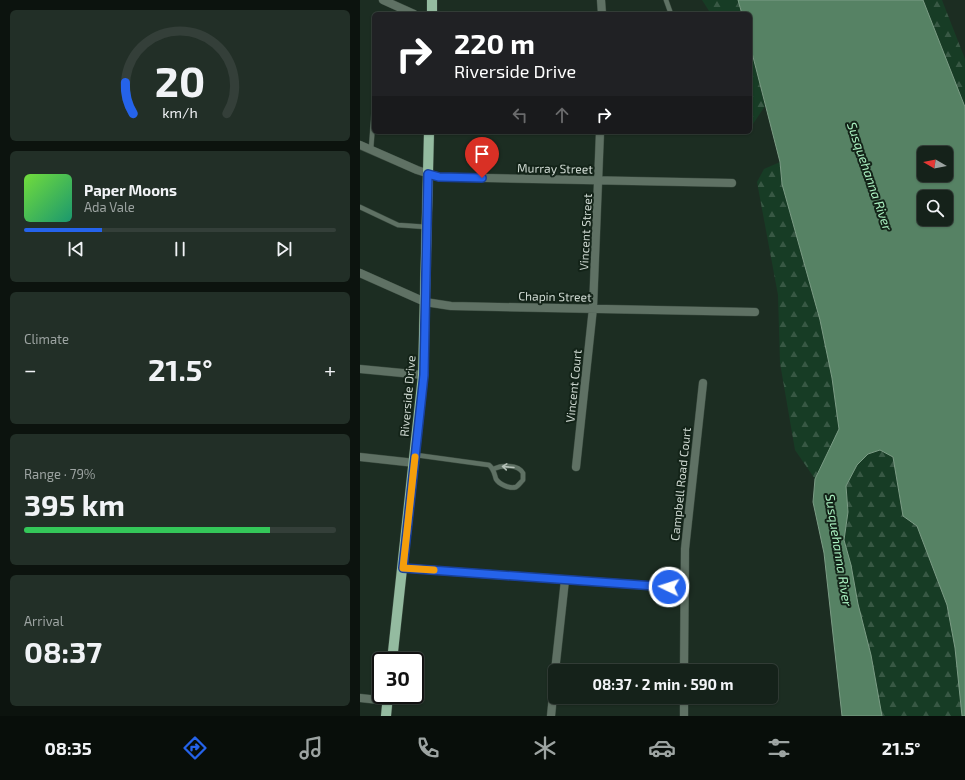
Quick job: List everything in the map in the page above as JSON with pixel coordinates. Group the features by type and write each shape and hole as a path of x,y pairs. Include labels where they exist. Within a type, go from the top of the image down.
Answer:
{"main road":[{"path":"432,0 432,12"},
{"name":"Riverside Drive","path":"393,652 424,375 429,134"},
{"path":"386,716 387,704"}],"street":[{"path":"383,0 410,12"},
{"path":"601,0 602,12"},
{"name":"Vincent Street","path":"593,308 600,134"},
{"name":"Murray Street","path":"360,145 428,174 452,178 732,183"},
{"name":"Chapin Street","path":"360,273 425,302 451,306 755,312"},
{"name":"Vincent Court","path":"576,467 593,308"},
{"path":"360,369 424,375"},
{"name":"Campbell Road Court","path":"684,664 685,549 703,383"},
{"path":"360,457 415,459"},
{"path":"403,568 684,588"},
{"path":"557,664 565,580"},
{"path":"360,698 372,698"},
{"path":"551,716 552,704"},
{"path":"684,704 684,716"}],"lane":[{"path":"666,0 670,12"},
{"path":"371,149 373,134"},
{"path":"360,207 398,225 427,227"},
{"path":"415,459 482,463 489,465 494,469 497,480 501,484 516,487 523,480 523,474 517,468 505,466 494,469"}],"green space":[{"path":"702,0 738,0 741,12 710,12"},
{"path":"923,0 942,0 965,59 965,107"},
{"path":"752,53 765,106 753,124 752,123"},
{"path":"780,162 782,184 820,320 832,378 839,430 815,479 795,450 780,363 778,295 757,182 764,169"},
{"path":"880,450 893,457 903,516 917,526 947,605 955,648 962,716 882,716 871,655 844,540 848,512 846,486 857,465 868,454"}],"water":[{"name":"Susquehanna River","path":"738,0 923,0 965,107 965,716 962,716 955,648 947,605 917,526 903,516 893,457 880,450 868,454 857,465 846,486 848,512 844,540 871,655 882,716 842,716 824,553 813,502 815,479 839,429 832,378 820,320 782,184 780,162 752,53 752,12 741,12"}],"slow traffic":[{"path":"415,457 403,568 434,570"}],"route":[{"path":"482,178 452,178 428,174 424,375 403,568 669,587"}]}
